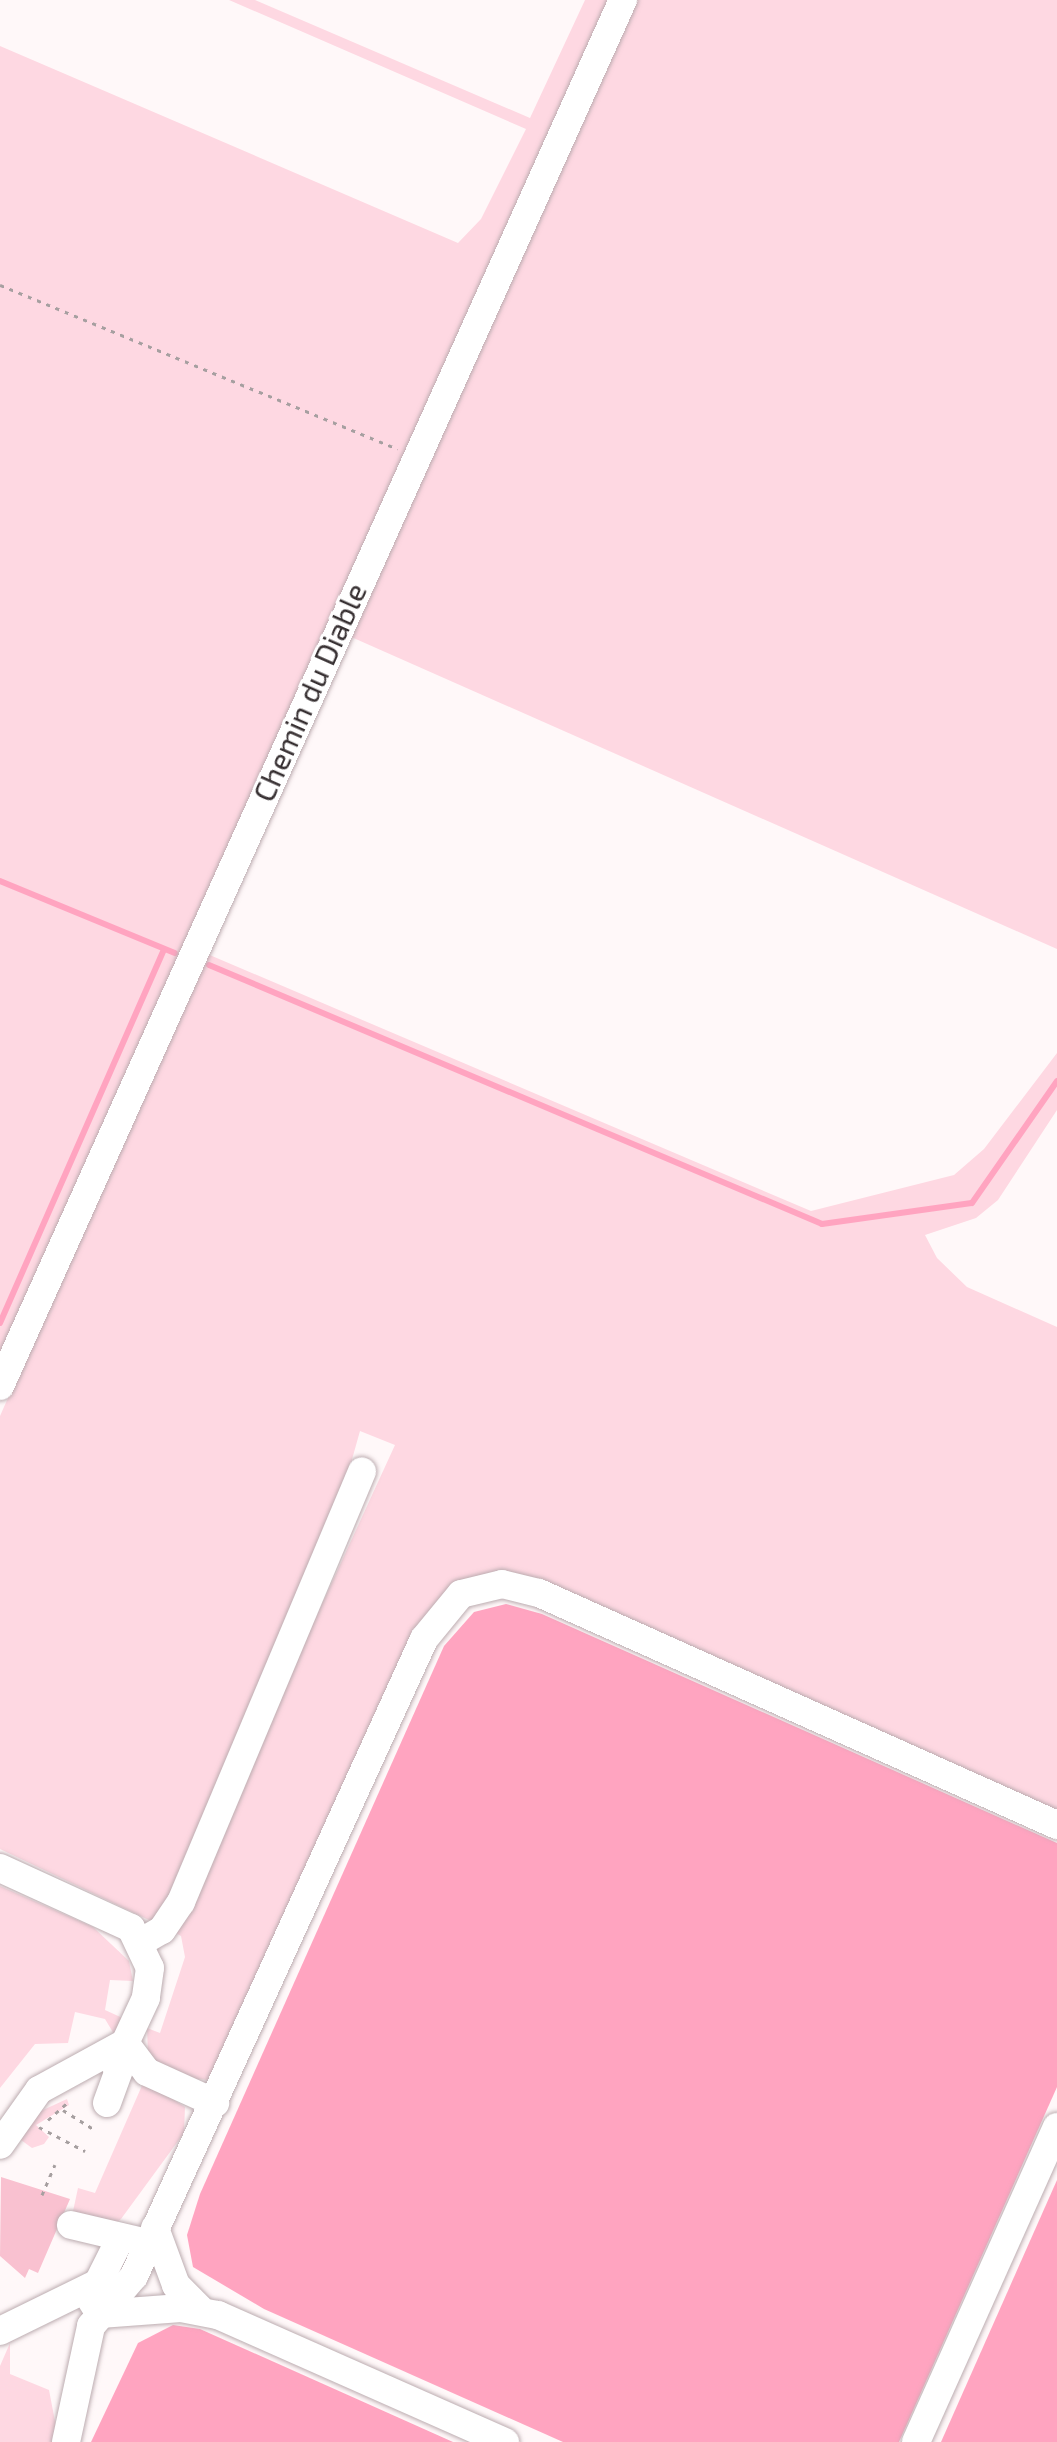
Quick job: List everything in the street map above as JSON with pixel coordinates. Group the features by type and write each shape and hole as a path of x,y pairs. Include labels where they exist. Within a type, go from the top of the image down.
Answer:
{"street":[{"name":"Chemin du Diable","path":"0,1386 415,456 623,0"},
{"path":"141,1942 162,1930 181,1902 362,1472"},
{"path":"66,2442 92,2302 101,2280 141,2237 215,2103 424,1639 446,1606 474,1589 502,1584 539,1593 1057,1825"},
{"path":"0,1868 119,1921 141,1942 149,1982 119,2048 118,2072 107,2103"},
{"path":"119,2048 147,2072 215,2103"},
{"path":"9,2146 39,2090 119,2048"},
{"path":"916,2442 1057,2127"},
{"path":"71,2225 141,2237 176,2285 199,2308"},
{"path":"0,2331 92,2302 199,2308 505,2442"}],"path":[{"path":"0,285 415,456"},
{"path":"68,2098 71,2105 39,2126 85,2151"},
{"path":"63,2110 95,2130"},
{"path":"42,2195 55,2165"}],"shaded area":[{"path":"229,0 255,0 530,118 585,0 610,0 0,1358 0,46 458,243 481,219 526,129"},
{"path":"636,0 1057,0 1057,949 349,636"},
{"path":"205,953 811,1211 954,1175 984,1149 1057,1053 1057,1110 998,1200 976,1218 925,1235 937,1258 967,1287 1057,1327 1057,1820 561,1598 452,1594 209,2080 173,2077 148,2054 147,2028 160,2033 185,1957 181,1936 172,1931 395,1445 360,1431 340,1502 175,1900 151,1921 0,1849 0,1416"},
{"path":"506,1604 542,1614 1057,1843 1057,2087 899,2442 563,2442 264,2309 193,2267 187,2235 200,2194 444,1646 474,1612"},
{"path":"0,1886 93,1927 129,1961 133,1981 110,1980 105,2010 127,2020 114,2034 105,2019 75,2012 68,2043 35,2044 0,2088"},
{"path":"144,2081 185,2107 184,2133 121,2219 111,2226 72,2216 78,2188 95,2193"},
{"path":"67,2099 69,2105 36,2125 49,2137 44,2144 32,2148 21,2140 30,2116"},
{"path":"1057,2180 1057,2442 941,2442"},
{"path":"173,2325 200,2329 453,2442 91,2442 138,2343"},
{"path":"10,2343 10,2374 49,2390 59,2442 0,2442 0,2366"}],"building":[{"path":"1,2177 70,2199 38,2273 29,2269 25,2278 0,2256"}],"waterway":[{"path":"0,881 175,953"},
{"path":"0,1323 163,951"},
{"path":"209,965 822,1224 972,1203 1057,1081"}]}
